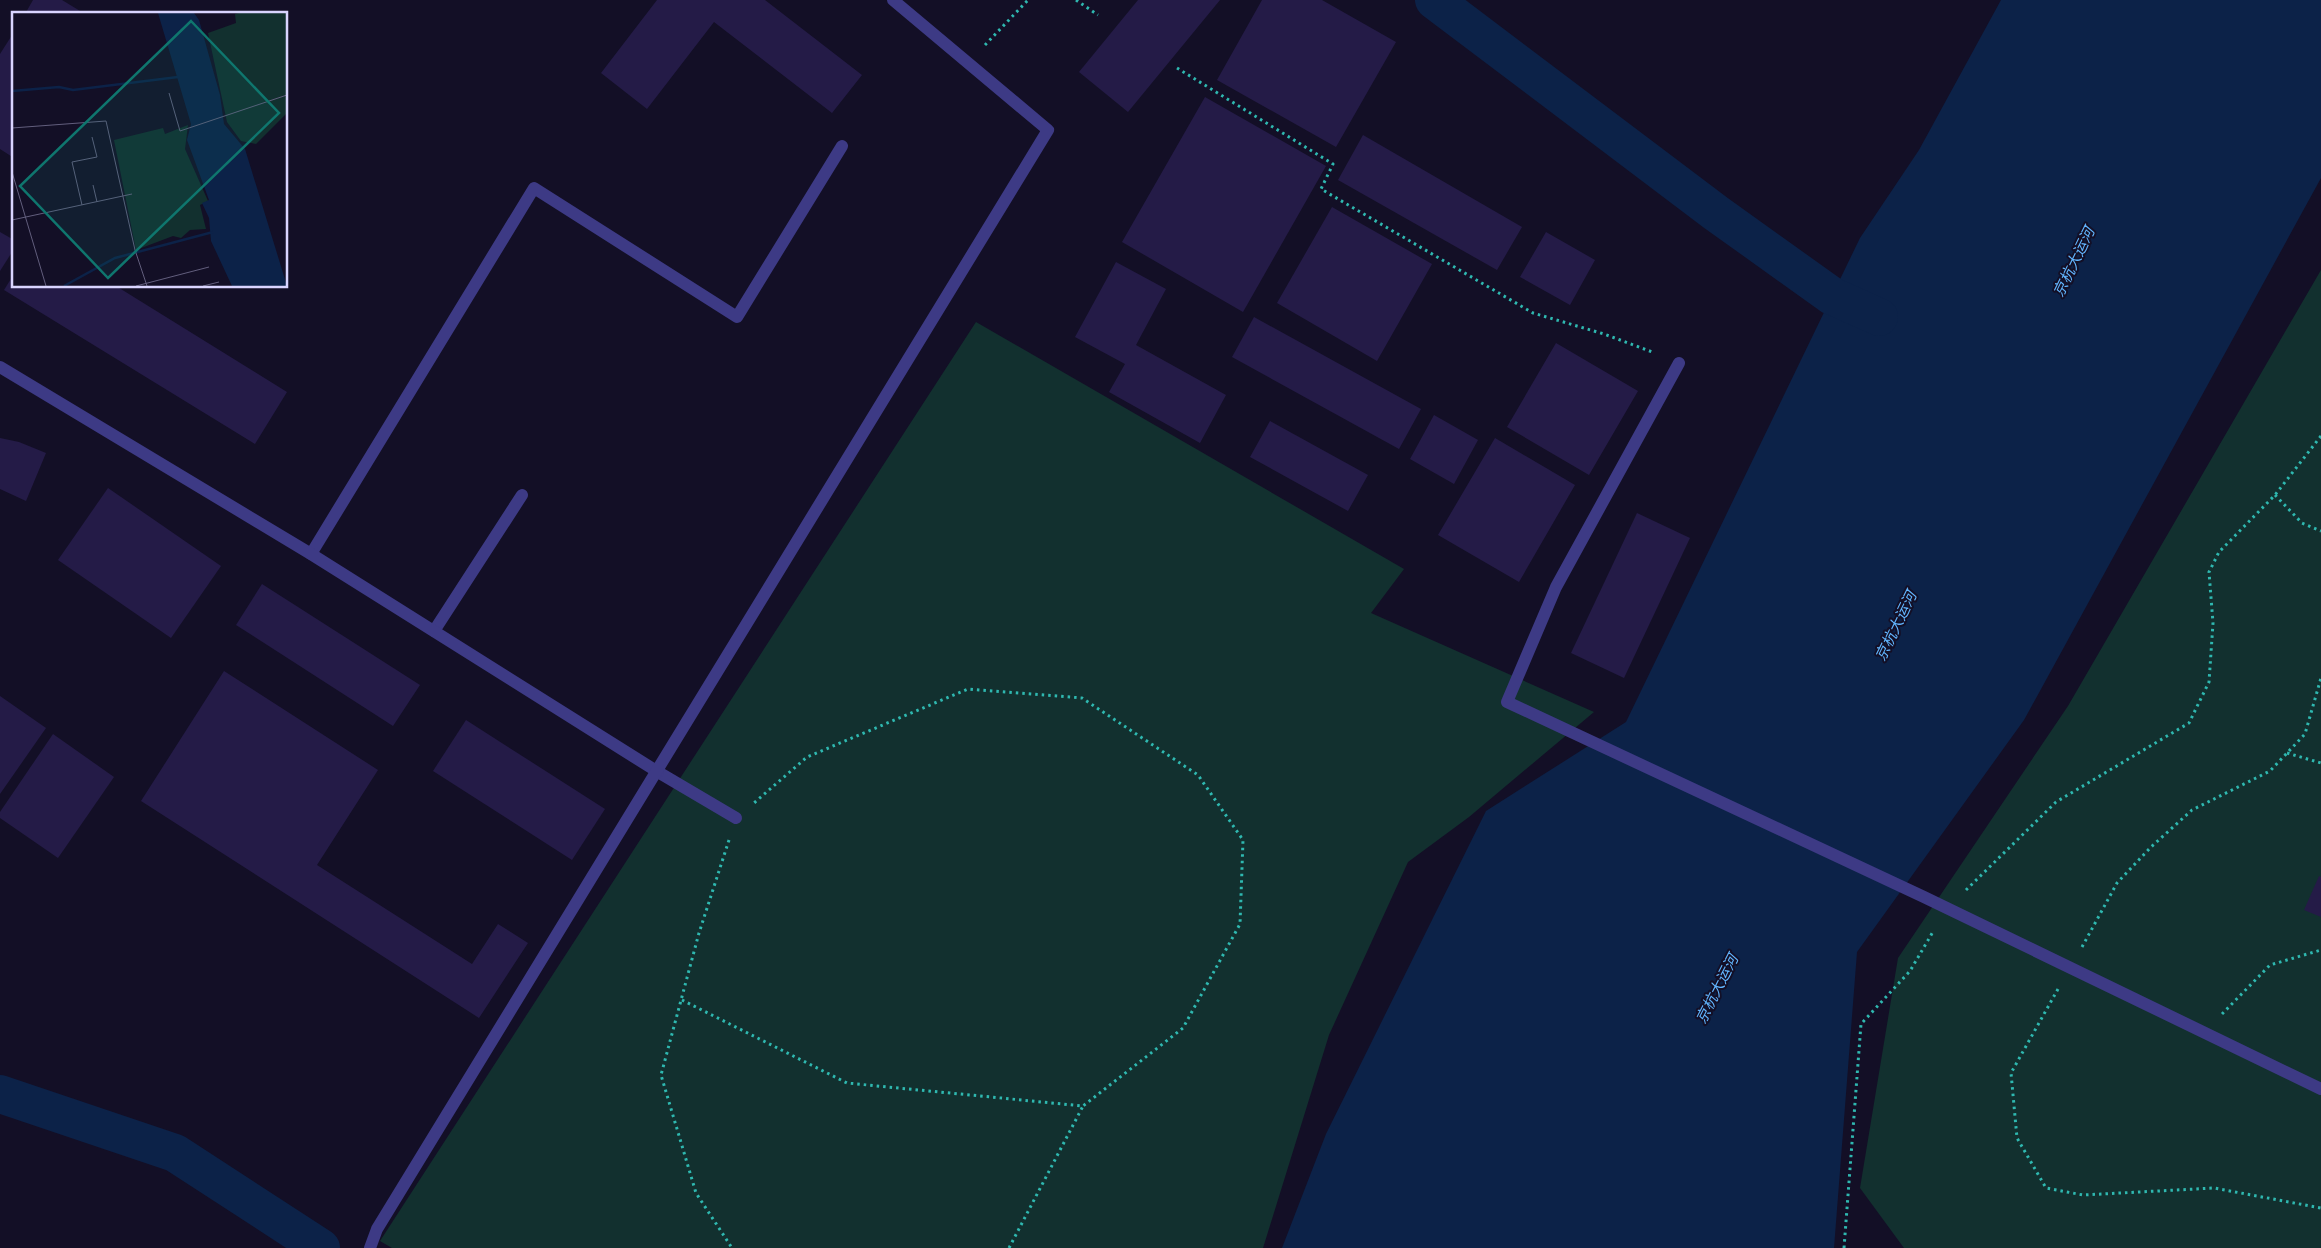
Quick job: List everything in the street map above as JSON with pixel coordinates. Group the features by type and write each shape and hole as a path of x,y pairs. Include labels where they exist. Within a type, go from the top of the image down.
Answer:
{"street":[{"path":"370,1248 377,1229 658,772 1048,130 893,0"},
{"path":"311,554 534,188 737,317 842,146"},
{"path":"1679,362 1556,587 1507,702 1924,897 2321,1089"},
{"path":"0,367 311,554 658,772 736,818"},
{"path":"434,631 522,495"}],"path":[{"path":"968,62 1028,0"},
{"path":"1076,0 1098,15"},
{"path":"1177,68 1333,164 1321,189 1533,313 1604,334 1679,362"},
{"path":"1844,1248 1861,1024 1910,971 1947,908 2056,802 2189,723 2209,682 2213,623 2209,572 2219,552 2275,495 2321,436"},
{"path":"2275,495 2302,523 2321,531"},
{"path":"732,1248 696,1193 661,1075 699,933 736,818 807,757 968,689 1082,698 1198,775 1243,840 1240,924 1183,1028 1083,1106 1010,1248"},
{"path":"2287,753 2321,763"},
{"path":"2203,1033 2270,966 2321,950"},
{"path":"682,1000 847,1083 1083,1106"}],"green space":[{"path":"2321,270 2321,1248 1904,1248 1860,1188 1898,958 2068,706"},
{"path":"976,322 1404,569 1371,613 1594,712 1469,817 1408,862 1329,1035 1263,1248 392,1248 380,1241"}],"water":[{"name":"京杭大运河","path":"2001,0 2321,0 2321,178 2024,720 1857,952 1834,1248 1282,1248 1326,1134 1486,811 1626,722 1860,238 1919,150"}],"building":[{"path":"33,0 62,0 82,12 26,12"},
{"path":"657,0 765,0 862,75 832,113 714,22 647,109 601,73"},
{"path":"1138,0 1220,0 1128,112 1079,72"},
{"path":"1262,0 1322,0 1396,42 1336,147 1217,80"},
{"path":"12,35 12,157 0,149 0,54"},
{"path":"1205,97 1326,166 1243,312 1122,242"},
{"path":"1363,135 1522,227 1497,270 1338,180"},
{"path":"1332,207 1432,264 1377,361 1277,303"},
{"path":"0,232 12,239 12,252 0,271"},
{"path":"1546,232 1595,260 1570,305 1520,277"},
{"path":"1116,262 1166,289 1136,345 1226,395 1200,443 1109,392 1125,364 1075,337"},
{"path":"12,277 12,288 119,288 287,392 255,444 4,290"},
{"path":"1254,317 1421,409 1399,449 1232,357"},
{"path":"1556,343 1638,391 1589,475 1507,427"},
{"path":"1434,415 1478,440 1454,484 1410,459"},
{"path":"1270,421 1368,475 1348,511 1250,457"},
{"path":"0,438 19,442 46,453 26,501 0,489"},
{"path":"1495,438 1575,485 1519,582 1438,535"},
{"path":"108,488 221,566 171,638 58,560"},
{"path":"1637,513 1690,538 1624,678 1571,653"},
{"path":"262,584 420,685 393,726 236,625"},
{"path":"224,671 378,770 317,865 472,964 498,924 528,943 479,1018 141,801"},
{"path":"0,696 46,728 0,794"},
{"path":"466,720 605,809 572,860 433,771"},
{"path":"53,734 114,777 58,858 0,818 0,812"},
{"path":"2319,876 2321,877 2321,917 2304,910"}],"waterway":[{"path":"1434,0 1716,213 1832,296 1879,317"},
{"path":"0,1094 175,1153 321,1248"}]}
